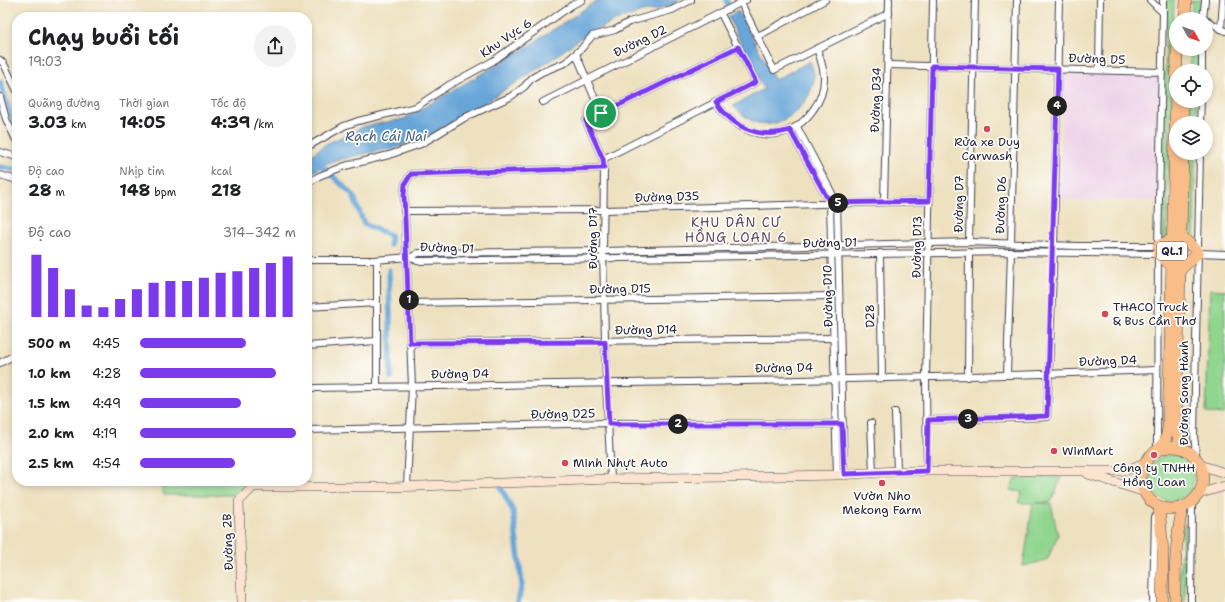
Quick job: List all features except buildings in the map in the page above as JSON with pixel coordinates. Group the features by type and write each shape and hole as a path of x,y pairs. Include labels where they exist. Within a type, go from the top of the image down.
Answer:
{"highway":[{"path":"1178,12 1179,0"},
{"path":"1185,12 1186,0"},
{"name":"QL.1","path":"1157,451 1165,441 1168,429 1177,237 1177,56"},
{"name":"QL.1","path":"1177,237 1182,160"},
{"path":"1177,237 1198,253 1176,268 1158,250 1177,237"},
{"name":"QL.1","path":"1176,268 1176,429 1179,441 1186,451"},
{"path":"1175,602 1176,553 1179,523 1203,480 1199,463 1186,451 1172,448 1157,451 1146,462 1142,477 1144,492 1157,505 1173,509 1191,501"},
{"path":"1157,505 1163,552 1162,602"}],"street":[{"name":"Khu Vực 6","path":"312,144 328,134 358,121 409,109 493,61 572,5 582,0"},
{"path":"312,181 319,176 345,166 389,155 421,144 466,117 510,97 524,87 532,78 542,72 565,63 576,54 592,36 615,30 629,22 672,10 691,0"},
{"path":"758,36 825,0"},
{"name":"Đường D34","path":"884,201 889,0"},
{"name":"Đường D13","path":"927,471 928,420 926,378 933,0"},
{"name":"Đường D7","path":"969,242 975,0"},
{"name":"Đường D6","path":"1011,242 1016,69 1016,0"},
{"path":"928,420 1047,416 1054,245 1059,0"},
{"path":"1099,70 1100,0"},
{"path":"1150,0 1163,13"},
{"path":"1157,451 1158,250 1163,0"},
{"path":"1204,12 1205,0"},
{"path":"1223,0 1223,30"},
{"path":"744,2 774,70 889,13"},
{"name":"Đường D2","path":"543,102 744,2"},
{"path":"603,159 756,82 721,14"},
{"path":"1213,24 1223,30"},
{"path":"576,54 601,113 738,47"},
{"path":"716,102 730,120 749,130 769,135 797,127 808,117 822,93 824,78 817,48"},
{"path":"0,60 4,64 12,81"},
{"name":"Đường D5","path":"888,65 1162,72"},
{"path":"0,97 6,119 12,132"},
{"name":"Đường D17","path":"601,113 586,121 603,159 604,168 605,210 603,251 605,342 611,479"},
{"name":"Đường D10","path":"797,127 837,203 835,254 840,475"},
{"name":"Đường D10","path":"790,130 830,203 835,245"},
{"path":"0,152 12,156"},
{"name":"Đường Song Hành","path":"1199,463 1194,436 1200,160"},
{"path":"407,486 412,386 409,257 404,211 405,184 411,174 604,168"},
{"path":"0,175 12,179"},
{"name":"Đường D35","path":"404,211 605,210 884,201 929,201"},
{"name":"Đường D1","path":"409,257 418,253 603,251 969,242 1011,242 1158,250"},
{"name":"Đường D1","path":"409,257 417,261 604,259 880,253 1053,253 1158,250"},
{"path":"968,377 969,252"},
{"name":"Đường D6","path":"1007,376 1011,252"},
{"name":"D28","path":"880,253 882,378"},
{"path":"1198,253 1225,254"},
{"name":"Đường D10","path":"835,254 832,296 838,378"},
{"path":"312,260 377,260 409,257"},
{"path":"377,260 377,387"},
{"name":"Đường D15","path":"409,303 832,296"},
{"path":"312,307 377,303"},
{"name":"Đường D14","path":"410,343 605,342 834,338"},
{"path":"312,346 377,341"},
{"path":"0,363 12,357"},
{"name":"Đường D4","path":"312,388 838,378 926,378 1157,370"},
{"path":"895,412 897,471"},
{"name":"Đường D25","path":"312,430 609,424 839,424"},
{"path":"871,424 873,473"},
{"path":"312,485 407,486 611,479 840,475 897,471 1125,470 1146,462"},
{"path":"1199,463 1225,473"},
{"path":"1077,470 1144,492"},
{"name":"Đường 2B","path":"242,602 238,501 251,486"},
{"path":"1191,602 1191,501 1225,486"},
{"path":"1153,602 1157,505"}],"shaded area":[{"path":"1063,73 1159,75 1157,201 1059,200"}],"green space":[{"path":"1166,0 1174,0 1174,12 1169,12 1169,56 1172,56 1172,64 1169,64 1169,108 1171,108 1171,116 1169,116 1167,238 1163,239"},
{"path":"1192,0 1201,0 1201,12 1191,12"},
{"path":"1191,56 1199,56 1198,64 1190,64"},
{"path":"1190,108 1197,108 1196,116 1189,116"},
{"path":"1189,160 1195,160 1194,240 1187,233"},
{"path":"1210,289 1225,290 1225,414 1206,413"},
{"path":"1176,455 1188,461 1193,469 1193,487 1188,495 1180,500 1166,501 1154,495 1149,487 1148,473 1154,461 1162,456"},
{"path":"1062,477 1051,502 1034,503 1051,504 1058,535 1047,560 1023,566 1033,503 1018,503 1022,492 1010,490 1015,478"},
{"path":"161,486 247,486 234,495 164,495"},
{"path":"1186,523 1185,602 1178,602 1183,527"}],"water":[{"name":"Rạch Cái Nai","path":"598,0 680,0 672,5 658,10 642,12 615,21 583,36 551,60 467,114 433,133 393,149 372,152 327,163 312,173 312,154 326,144 365,126 404,119 524,49"},
{"path":"738,11 775,80 810,61 814,73 810,92 798,109 781,121 771,124 757,123 746,117 733,106 764,89 728,17"}],"waterway":[{"path":"726,0 728,5"},
{"path":"0,82 12,117"},
{"path":"318,162 353,195 364,224 390,235 390,245"},
{"path":"0,167 12,169"},
{"path":"389,270 391,378"},
{"path":"501,488 513,511 522,584 518,602"}],"place":[{"name":"Rửa xe Duy Carwash","path":"987,129"},
{"name":"THACO Truck & Bus Cần Thơ","path":"1105,314"},
{"name":"WinMart","path":"1054,451"},
{"name":"Công ty TNHH Hồng Loan","path":"1154,455"},
{"name":"Minh Nhựt Auto","path":"565,463"},
{"name":"Vườn Nho Mekong Farm","path":"882,483"}],"district":[{"name":"KHU DÂN CƯ HỒNG LOAN 6","path":"736,230"}],"route":[{"path":"738,47 756,82 716,102 730,120 755,133 769,135 790,130 830,203 929,201 932,66 1058,69 1054,245 1047,416 928,420 927,471 844,474 842,424 609,424 605,342 410,343 404,195 405,184 411,174 604,168 603,159 586,121 601,113 738,47"}]}
